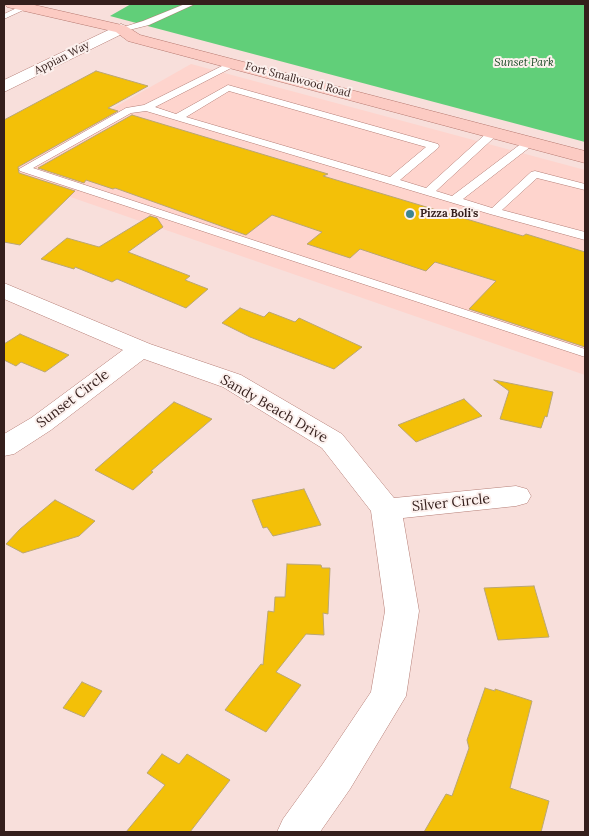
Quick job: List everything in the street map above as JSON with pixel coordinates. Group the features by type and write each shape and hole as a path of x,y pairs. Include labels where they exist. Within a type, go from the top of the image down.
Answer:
{"main road":[{"name":"Fort Smallwood Road","path":"19,5 121,29 134,38 585,157"}],"street":[{"name":"Appian Way","path":"4,87 121,29"},
{"name":"Sandy Beach Drive","path":"4,290 141,349 232,380 332,441 386,509 402,611 388,696 336,777 297,832"},
{"name":"Sunset Circle","path":"4,447 41,424 141,349"},
{"name":"Silver Circle","path":"386,509 516,496"}],"lane":[{"path":"121,29 146,23 191,4"},
{"path":"4,17 19,5"},
{"path":"121,29 132,18 138,16"},
{"path":"234,63 146,108 129,110 24,170 585,353"},
{"path":"176,118 228,88 434,146 392,182"},
{"path":"146,108 494,212 585,236"},
{"path":"428,192 494,132"},
{"path":"454,200 530,142"},
{"path":"494,212 535,174 585,186"}],"shaded area":[{"path":"191,64 585,170 585,375 4,174 4,170"}],"green space":[{"name":"Sunset Park","path":"131,4 585,4 585,142 110,16"}],"building":[{"path":"96,71 148,86 108,108 118,111 18,167 19,173 75,191 20,245 4,242 4,120"},
{"path":"132,115 328,174 323,176 523,236 526,234 585,252 585,347 469,309 496,281 435,262 426,271 360,249 350,258 307,244 322,232 272,215 246,235 115,188 86,180 84,183 38,168"},
{"path":"150,216 157,218 163,227 128,252 190,276 185,280 208,289 186,308 117,279 112,282 75,267 74,269 41,259 67,238 99,247"},
{"path":"240,308 264,317 269,312 295,322 299,318 362,347 334,369 250,337 222,323"},
{"path":"20,334 69,355 45,372 21,362 16,366 4,360 4,344"},
{"path":"494,380 553,392 547,417 545,416 541,428 500,419 509,391"},
{"path":"464,399 482,416 416,442 398,425"},
{"path":"174,402 212,419 151,471 153,472 133,490 95,470"},
{"path":"304,489 321,525 273,536 267,527 263,528 252,500"},
{"path":"55,500 95,521 79,536 23,553 6,544 20,529"},
{"path":"287,564 321,565 322,568 330,568 328,614 323,613 324,635 306,634 276,672 301,685 266,732 225,710 261,664 263,665 268,611 274,612 275,597 285,597"},
{"path":"534,586 549,637 498,640 484,588"},
{"path":"82,682 102,691 84,717 63,708"},
{"path":"485,688 495,691 495,689 532,701 510,788 549,801 541,832 424,832 446,794 452,796 469,748 467,740"},
{"path":"162,754 179,764 187,754 230,780 190,832 126,832 165,785 147,773"}],"place":[{"name":"Pizza Boli's","path":"410,214"}]}
